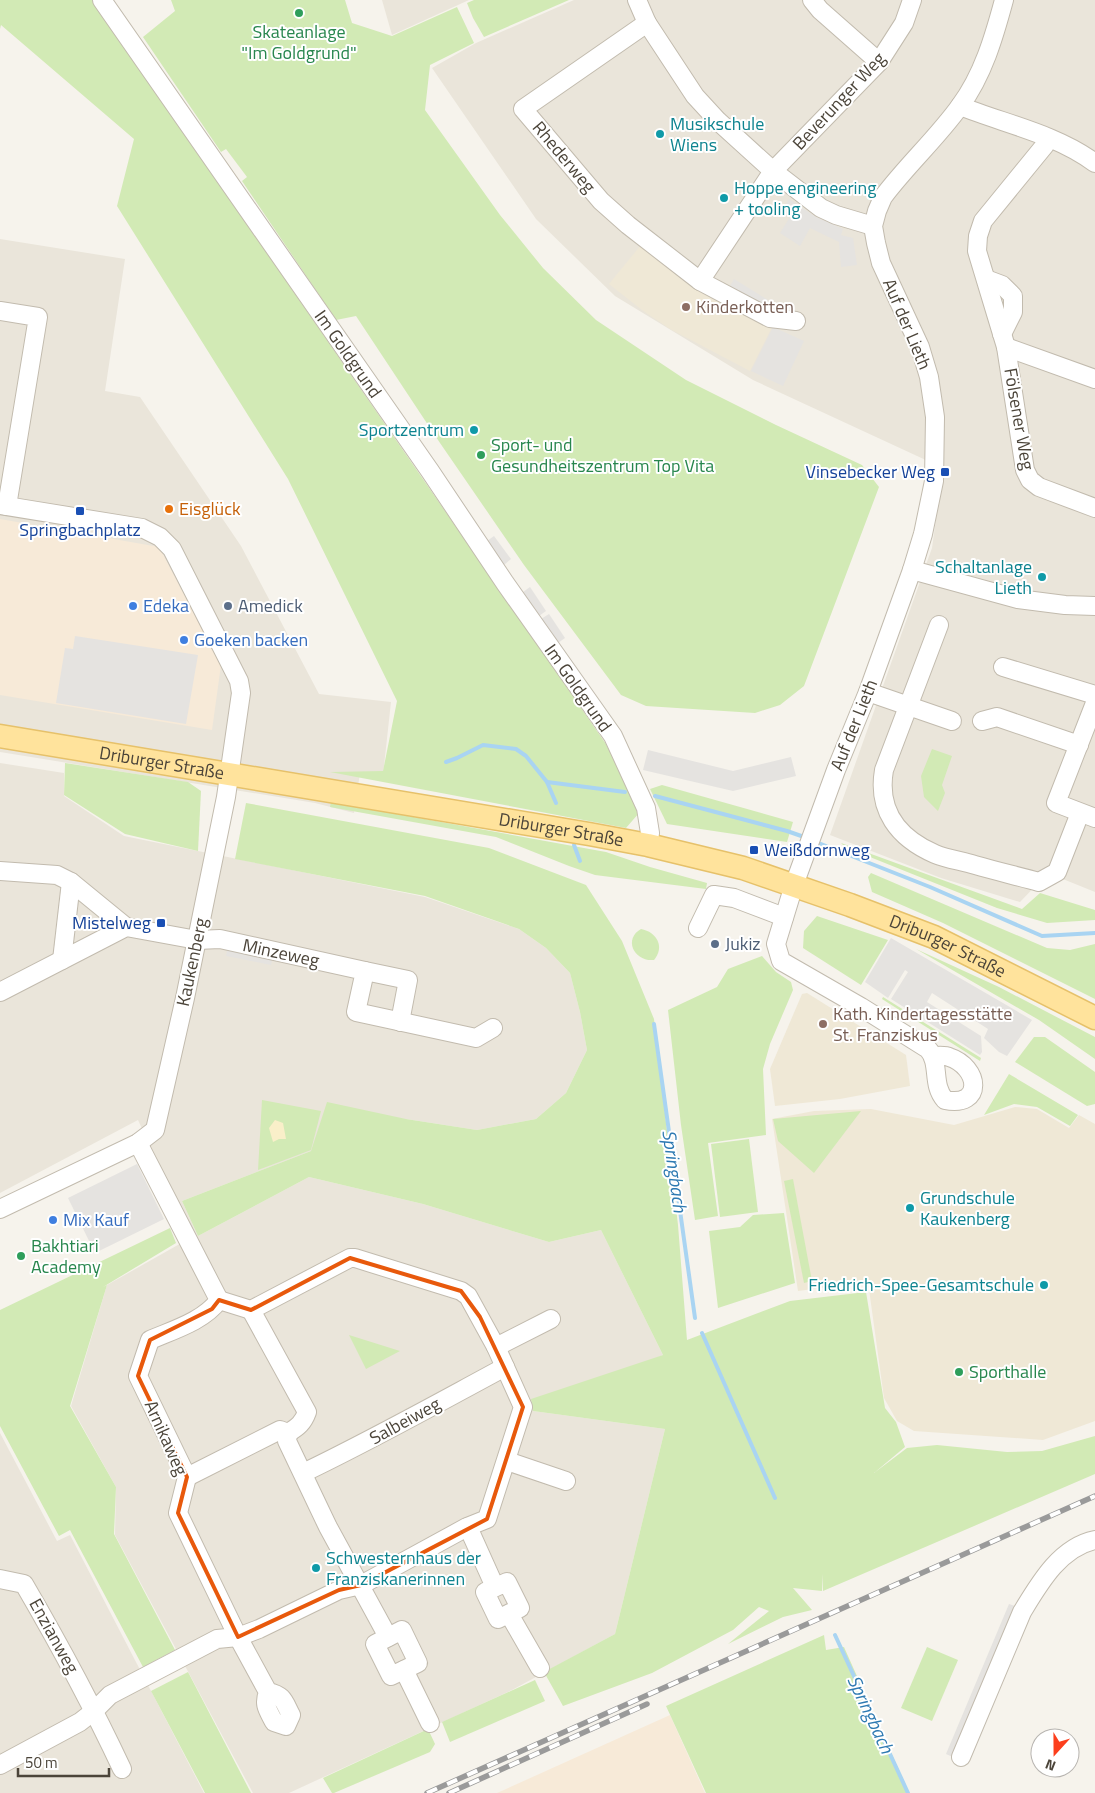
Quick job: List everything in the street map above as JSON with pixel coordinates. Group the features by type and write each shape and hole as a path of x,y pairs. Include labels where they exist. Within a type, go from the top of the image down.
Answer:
{"main road":[{"name":"Driburger Straße","path":"0,736 590,834 648,845 743,868 934,937 1095,1018"}],"street":[{"name":"Im Goldgrund","path":"102,0 613,736 646,808 650,833 648,845"},
{"path":"637,0 648,23 695,96 718,121 773,171 821,208 836,215 873,226 883,197 960,106 972,86 992,42 1004,0"},
{"path":"812,0 820,10 879,62"},
{"name":"Beverunger Weg","path":"773,171 879,62 904,24 912,0"},
{"name":"Rhederweg","path":"648,23 523,109 601,200 628,225 700,280 770,318 796,320"},
{"path":"960,106 1048,138 1080,152 1095,163"},
{"name":"Fölsener Weg","path":"1048,138 1046,145 983,221 978,236 978,251 1004,340 1025,470 1030,480 1039,487 1095,508"},
{"path":"700,280 773,171"},
{"name":"Auf der Lieth","path":"794,885 810,839 868,692 912,570 923,534 934,481 935,417 929,377 920,347 881,263 873,226"},
{"path":"0,311 38,317 4,506"},
{"name":"Fölsener Weg","path":"1004,340 1095,379"},
{"name":"Kaukenberg","path":"0,1209 138,1143 155,1130 197,940 229,773 241,692 240,684 172,549 160,537 142,528 4,506"},
{"path":"912,570 1018,599 1065,605 1095,606"},
{"path":"938,625 884,770 882,784 886,807 897,828 912,842 936,854 1038,882 1057,872 1088,816 1056,803 1095,703"},
{"path":"1003,667 1095,695"},
{"path":"868,692 952,721"},
{"path":"982,721 997,717 1079,745"},
{"path":"0,871 57,875 71,882 126,927 197,940"},
{"path":"62,960 71,882"},
{"path":"794,885 776,944 781,961 885,1022 928,1049 933,1056"},
{"path":"698,928 714,895 734,898 784,917"},
{"path":"0,992 126,927"},
{"name":"Minzeweg","path":"197,940 220,939 408,980 400,1022"},
{"path":"365,971 356,1012 476,1038 493,1028"},
{"path":"138,1143 219,1300 251,1310 307,1412 299,1426 288,1432 280,1430 187,1477"},
{"path":"0,1765 80,1722 110,1695 217,1639 238,1636 259,1629 339,1590 360,1584 468,1527 487,1519 523,1407 506,1368 468,1296 464,1293 356,1258 350,1258 251,1310"},
{"name":"Arnikaweg","path":"219,1300 212,1309 150,1340 138,1376 187,1477 178,1513 238,1636 268,1692"},
{"path":"496,1348 551,1319"},
{"name":"Salbeiweg","path":"303,1473 392,1429 410,1417 506,1368"},
{"path":"288,1432 286,1441 330,1530 388,1637"},
{"path":"507,1461 566,1481"},
{"path":"468,1527 495,1587 485,1592 498,1619 509,1614 540,1668"},
{"path":"961,1757 1022,1612 1052,1568 1069,1552 1084,1542 1095,1540"},
{"name":"Enzianweg","path":"0,1579 24,1584 61,1647 122,1769"},
{"path":"402,1630 418,1663 391,1676 375,1644 388,1637 402,1630"},
{"path":"404,1670 430,1723"}],"highlighted area":[{"path":"350,1258 461,1291 480,1317 523,1407 487,1519 361,1585 339,1590 238,1637 178,1513 187,1477 138,1376 150,1340 212,1309 219,1300 251,1310"}],"shaded area":[{"path":"382,0 469,0 392,35"},
{"path":"574,0 1095,0 1095,892 1048,873 1020,902 941,878 830,835 932,548 943,468 753,380 615,296 536,219 432,68 476,43"},
{"path":"789,199 816,217 843,229 841,235 853,238 857,265 841,267 839,242 810,228 800,246 780,233 795,209 786,204"},
{"path":"0,239 125,259 105,391 140,397 241,546 319,694 391,702 383,775 360,773 354,813 315,803 0,752"},
{"name":"Kinderkotten","path":"641,245 772,327 750,371 670,329 609,284"},
{"path":"734,279 768,300 764,307 728,289"},
{"path":"773,327 804,341 783,386 751,371"},
{"path":"0,519 159,547 221,665 212,730 0,695"},
{"path":"494,536 511,559 504,565 487,541"},
{"path":"530,587 546,611 539,616 523,592"},
{"path":"549,614 565,638 558,643 541,619"},
{"path":"75,636 198,655 186,724 56,703 65,648 73,649"},
{"path":"648,750 733,771 791,757 796,776 733,791 643,770"},
{"path":"0,763 64,773 64,796 124,836 425,897 519,929 546,948 570,973 587,1050 566,1093 536,1119 477,1130 406,1119 311,1151 182,1201 198,1236 309,1177 423,1204 549,1242 601,1230 663,1355 533,1411 665,1429 615,1634 512,1690 289,1793 253,1793 115,1535 116,1487 71,1406 107,1285 192,1237 138,1120 0,1193"},
{"path":"891,938 1032,1020 1007,1056 999,1052 984,1038 988,1029 932,993 927,1002 981,1036 982,1052 980,1055 891,999 908,972 905,970 888,998 865,982"},
{"path":"228,947 273,957 271,965 226,956"},
{"name":"Kath. Kindertagesstätte St. Franziskus","path":"807,993 906,1055 910,1086 840,1099 775,1106 770,1069 802,994"},
{"path":"1015,1107 1037,1109 1069,1128 1079,1115 1095,1124 1095,1421 1043,1440 914,1431 897,1421 884,1398 868,1282 798,1291 772,1119 814,1111 871,1109 954,1125"},
{"path":"137,1164 164,1219 95,1253 68,1198"},
{"path":"0,1433 57,1541 70,1535 204,1793 0,1793"},
{"path":"1009,1604 1018,1607 955,1758 946,1754"},
{"path":"670,1715 705,1793 497,1793"}],"green space":[{"path":"0,0 92,0 606,744 639,813 626,828 330,772 383,771 397,701 288,479 117,206 134,139 1,25 0,29"},
{"path":"171,0 345,0 352,23 392,36 457,7 474,43 430,65 425,110 500,215 543,268 596,320 686,380 862,465 879,487 804,686 780,705 755,713 646,706 621,695 524,565 356,316 336,320 242,181 247,177 226,149 221,152 143,37 175,11"},
{"path":"474,0 569,0 484,37 467,3"},
{"path":"932,749 952,756 942,785 945,793 938,811 924,797 921,776"},
{"path":"65,763 188,782 201,791 198,851 125,834 64,795"},
{"path":"662,785 793,822 787,842 667,824 650,789"},
{"path":"331,802 606,852 707,883 706,889 595,875 496,837 330,807"},
{"path":"246,803 489,848 586,885 622,941 654,1019 678,1225 687,1340 790,1301 866,1292 885,1408 896,1422 905,1447 874,1473 907,1448 937,1445 1007,1452 1042,1451 1095,1436 1095,1474 823,1591 823,1574 822,1591 793,1588 812,1610 783,1617 728,1644 769,1611 759,1607 733,1630 652,1673 563,1706 544,1672 615,1634 665,1429 533,1411 531,1399 663,1355 601,1230 549,1242 423,1204 309,1177 198,1236 182,1201 311,1151 327,1102 406,1119 477,1130 536,1119 566,1093 587,1050 570,973 546,948 519,929 425,896 235,859"},
{"path":"841,843 1022,909 1040,893 1095,910 1095,920 1047,923 997,908 845,847"},
{"path":"871,873 1047,948 1070,950 1095,944 1095,999 943,923 872,892 868,877"},
{"path":"817,916 888,940 861,985 803,948 804,931"},
{"path":"641,929 651,933 658,941 659,950 654,960 647,960 641,957 633,949 633,938"},
{"path":"916,949 999,987 1095,1037 1095,1059 1039,1020"},
{"path":"762,956 776,972 791,982 793,990 770,1044 763,1069 766,1135 708,1143 718,1216 695,1220 681,1125 668,1010 717,987 728,969"},
{"path":"883,997 981,1058 980,1061 882,999"},
{"path":"1034,1037 1045,1037 1095,1072 1095,1104 1087,1106 1015,1062"},
{"path":"1009,1074 1078,1115 1070,1126 1037,1107 1014,1104 984,1115"},
{"path":"262,1100 321,1111 311,1150 258,1170"},
{"path":"861,1111 814,1173 778,1141 773,1119"},
{"path":"749,1139 758,1212 720,1217 711,1144"},
{"path":"793,1179 812,1281 804,1283 784,1181"},
{"path":"784,1213 795,1283 718,1308 709,1231 740,1227 753,1215"},
{"path":"170,1228 176,1243 103,1287 107,1285 70,1406 116,1487 114,1534 175,1650 143,1667 70,1530 59,1536 0,1426 0,1310"},
{"path":"349,1335 400,1351 366,1369"},
{"path":"824,1635 826,1650 844,1647 909,1793 706,1793 666,1706"},
{"path":"927,1647 958,1660 932,1721 901,1708"},
{"path":"188,1672 251,1793 205,1793 151,1691"},
{"path":"535,1680 545,1701 450,1742 442,1722"},
{"path":"428,1729 435,1744 430,1752 334,1793 332,1793 323,1778"}],"sand":[{"path":"275,1120 283,1123 286,1139 279,1139 273,1142 269,1128"}],"waterway":[{"name":"Springbach","path":"446,762 483,745 516,749 526,756 547,782 556,803"},
{"path":"547,782 625,792"},
{"path":"655,796 807,838"},
{"path":"816,842 930,887 1042,936 1095,933"},
{"path":"574,845 580,861"},
{"name":"Springbach","path":"654,1024 695,1318"},
{"name":"Springbach","path":"702,1333 775,1498"},
{"name":"Springbach","path":"835,1635 908,1793"}],"railway":[{"path":"427,1793 1095,1496"},
{"path":"449,1793 647,1704"}],"place":[{"name":"Skateanlage \"Im Goldgrund\"","path":"299,13"},
{"name":"Musikschule Wiens","path":"660,134"},
{"name":"Hoppe engineering + tooling","path":"724,198"},
{"name":"Kinderkotten","path":"686,307"},
{"name":"Sportzentrum","path":"474,430"},
{"name":"Sport- und Gesundheitszentrum Top Vita","path":"481,455"},
{"name":"Vinsebecker Weg","path":"945,472"},
{"name":"Eisglück","path":"169,509"},
{"name":"Springbachplatz","path":"80,511"},
{"name":"Schaltanlage Lieth","path":"1042,577"},
{"name":"Edeka","path":"133,606"},
{"name":"Amedick","path":"228,606"},
{"name":"Goeken backen","path":"184,640"},
{"name":"Weißdornweg","path":"754,850"},
{"name":"Mistelweg","path":"161,923"},
{"name":"Jukiz","path":"715,944"},
{"name":"Kath. Kindertagesstätte St. Franziskus","path":"823,1024"},
{"name":"Grundschule Kaukenberg","path":"910,1208"},
{"name":"Mix Kauf","path":"53,1220"},
{"name":"Bakhtiari Academy","path":"21,1256"},
{"name":"Friedrich-Spee-Gesamtschule","path":"1044,1285"},
{"name":"Sporthalle","path":"959,1372"},
{"name":"Schwesternhaus der Franziskanerinnen","path":"316,1568"}]}
